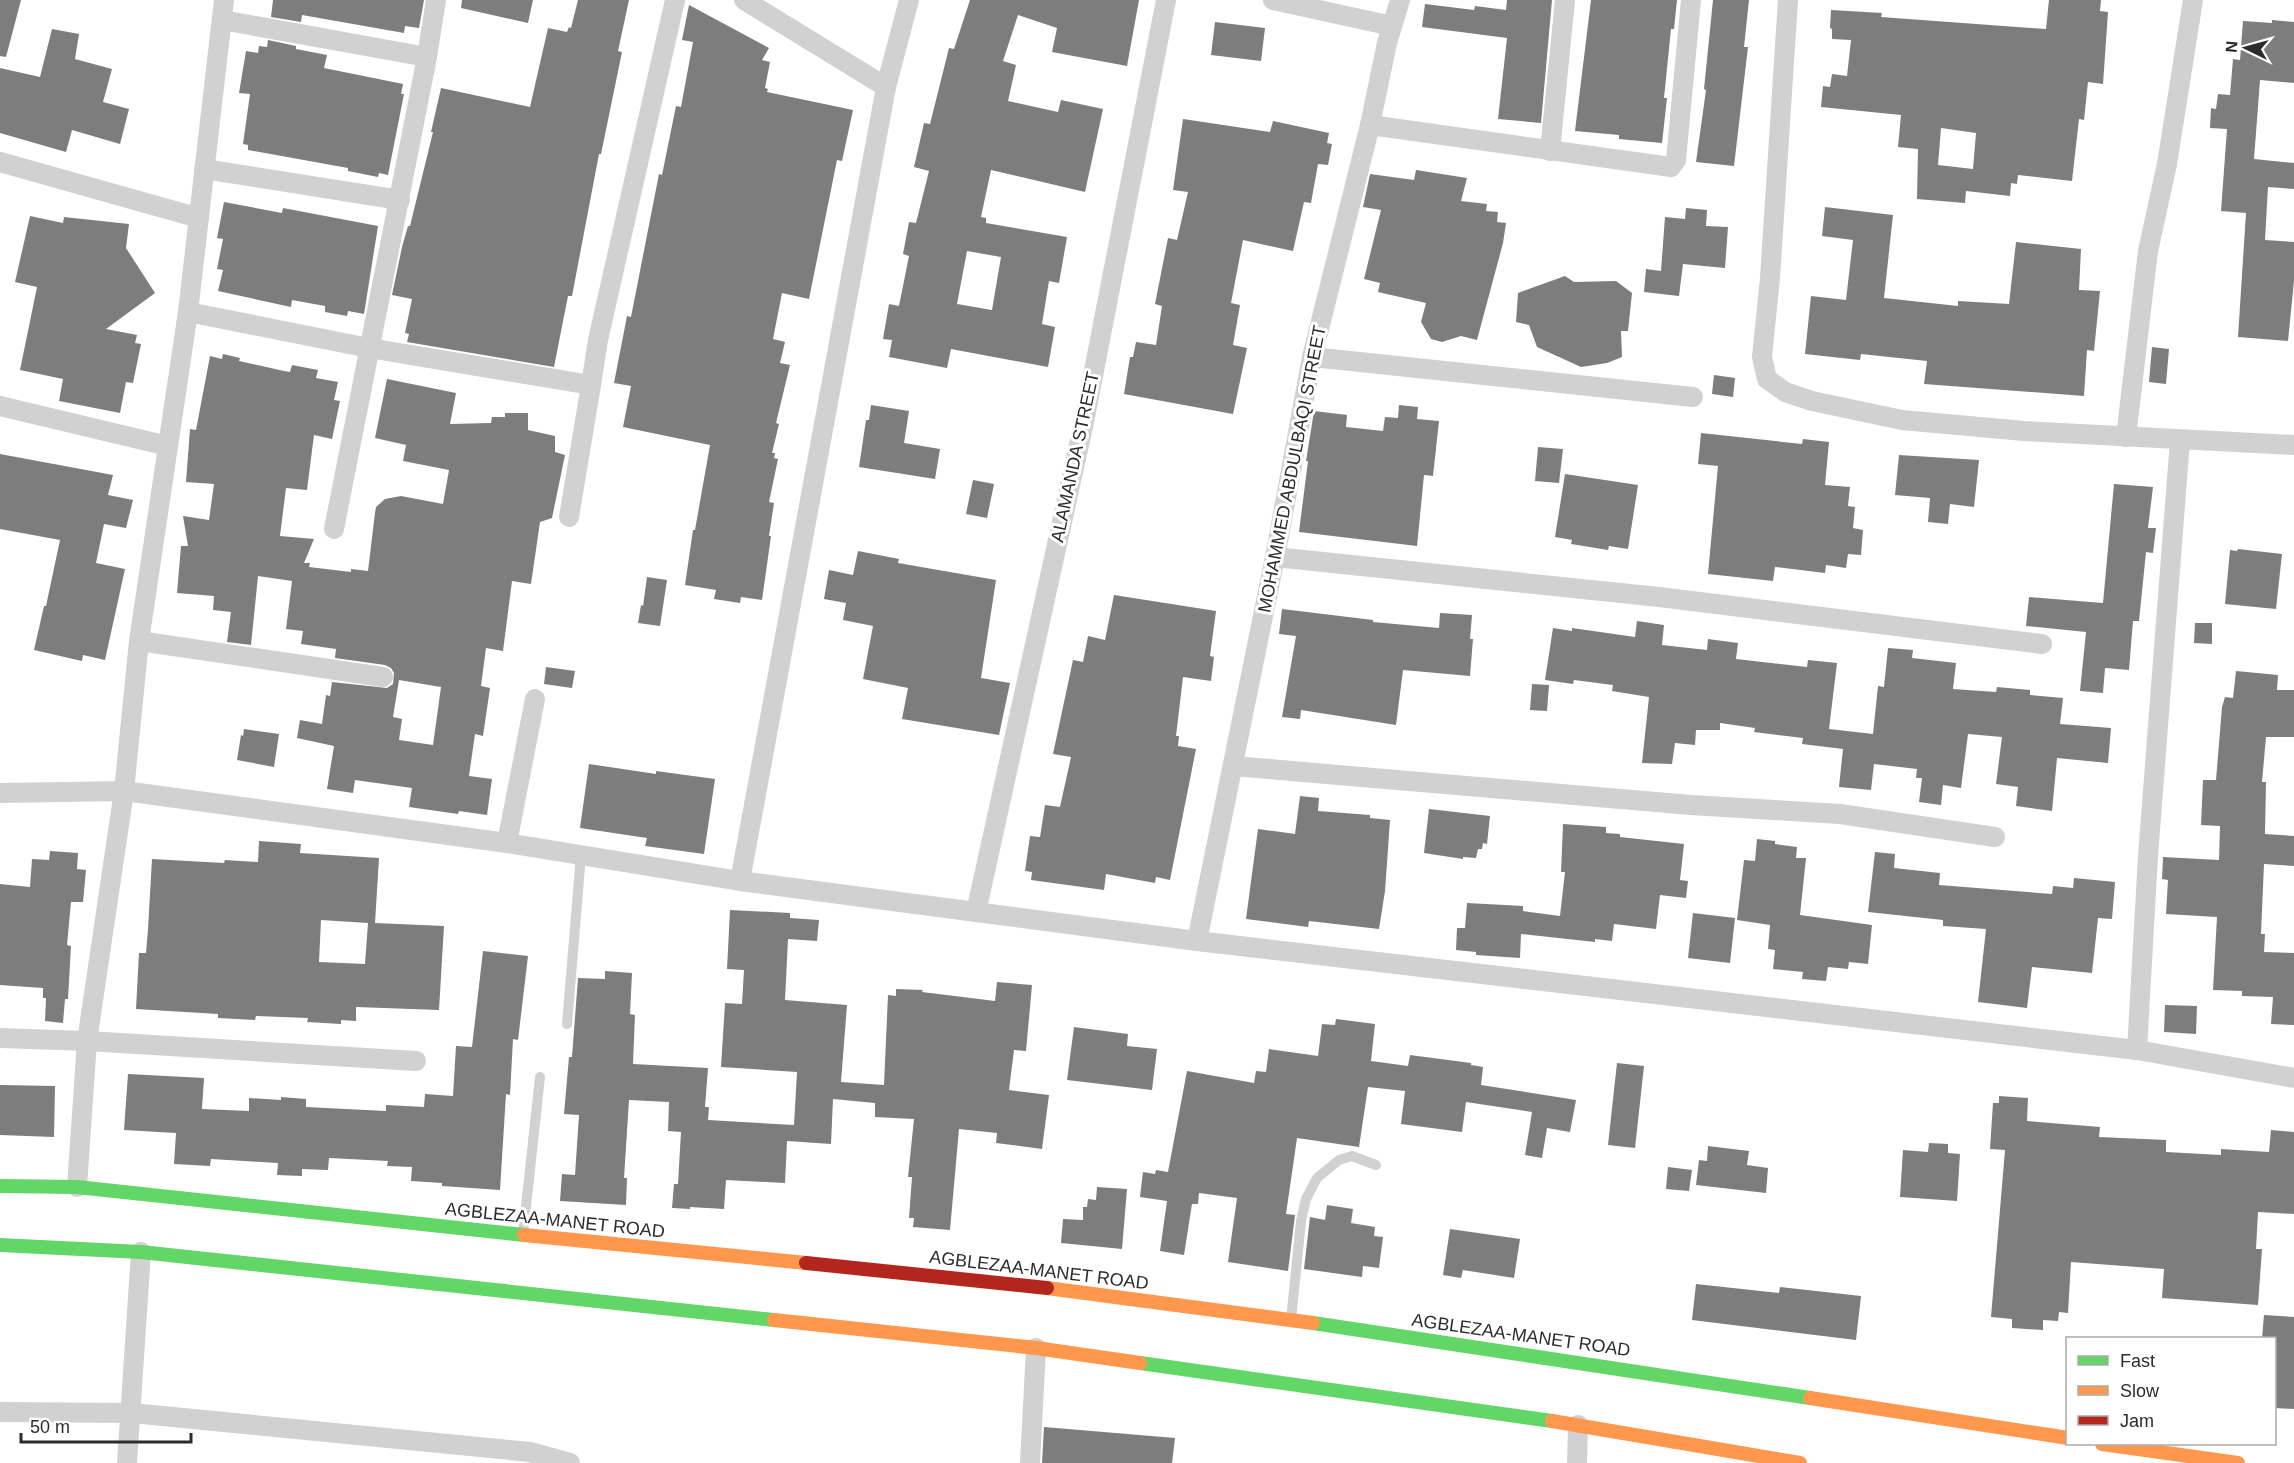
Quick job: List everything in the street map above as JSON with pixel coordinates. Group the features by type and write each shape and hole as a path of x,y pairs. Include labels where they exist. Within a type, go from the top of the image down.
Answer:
{"main road":[{"name":"AGBLEZAA-MANET ROAD","path":"0,1186 77,1187 994,1281 1291,1320 1810,1396 2066,1438"},
{"path":"0,1245 141,1252 1036,1348 1578,1425 1800,1463"},
{"path":"2116,1445 2238,1463"}],"street":[{"path":"77,1187 87,1041 124,792 139,641 188,312 224,0"},
{"path":"334,529 400,200 436,0"},
{"path":"569,517 597,340 675,0"},
{"path":"744,0 886,87"},
{"path":"740,881 886,87 909,0"},
{"name":"ALAMANDA STREET","path":"976,912 1083,422 1166,0"},
{"path":"1273,0 1392,26"},
{"name":"MOHAMMED ABDULBAQI STREET","path":"1197,941 1275,557 1312,357 1400,0"},
{"path":"1550,151 1565,0"},
{"path":"1370,125 1671,167 1676,160 1691,0"},
{"path":"1788,0 1770,278 1762,357 1767,380 1785,392 1812,401 1902,420 2024,431 2294,445"},
{"path":"2126,437 2148,251 2167,164 2193,0"},
{"path":"222,20 427,57"},
{"path":"0,162 199,218"},
{"path":"204,169 400,200"},
{"path":"188,312 369,348 591,385"},
{"path":"1312,357 1693,397"},
{"path":"0,406 168,446"},
{"path":"2137,1050 2148,856 2180,440"},
{"path":"1275,557 1659,597 2042,644"},
{"path":"139,641 383,678"},
{"path":"507,843 535,699"},
{"path":"1233,766 1691,805 1840,814 1995,837"},
{"path":"0,793 124,792 507,843 740,881 1197,941 2137,1050 2294,1078"},
{"path":"0,1038 87,1041 416,1061"},
{"path":"127,1463 141,1252"},
{"path":"1030,1463 1036,1348"},
{"path":"0,1412 132,1413 530,1452 570,1463"},
{"path":"1577,1463 1578,1425"}],"lane":[{"path":"567,1024 581,855"},
{"path":"524,1234 540,1077"},
{"path":"1291,1320 1301,1221 1306,1199 1317,1178 1339,1160 1352,1156 1376,1165"}],"building":[{"path":"0,0 21,0 6,57 0,56"},
{"path":"273,0 424,0 419,28 405,26 404,33 302,15 301,22 271,17"},
{"path":"462,0 533,0 528,23 461,8"},
{"path":"578,0 629,0 618,51 622,52 601,154 599,154 572,296 568,296 554,367 407,342 409,334 405,333 412,299 392,295 402,247 408,226 410,226 433,132 431,132 441,88 530,107 548,28 567,32 569,27 571,28"},
{"path":"970,0 1139,0 1127,66 1052,52 1057,28 1018,15 1003,61 1016,65 1008,101 1058,112 1061,100 1103,109 1085,192 991,170 981,217 986,218 986,223 1067,237 1059,283 1049,281 1042,324 1055,327 1048,367 951,349 947,368 889,357 892,340 883,339 889,304 899,306 909,256 903,254 909,222 916,223 929,171 914,167 924,123 930,124 949,48 954,49","holes":["967,251 1001,257 992,310 957,304"]},
{"path":"1507,0 1552,0 1541,123 1498,119 1507,38 1422,27 1425,4 1474,10 1475,6 1506,10"},
{"path":"1591,0 1677,0 1674,29 1671,29 1662,143 1619,139 1619,135 1575,131"},
{"path":"1713,0 1749,0 1744,47 1748,47 1734,166 1696,162 1706,90 1704,89"},
{"path":"2049,0 2101,0 2100,11 2108,12 2103,84 2088,82 2084,120 2079,119 2072,181 2018,175 2017,184 2011,183 2010,196 1966,191 1965,203 1917,199 1918,149 1898,147 1901,115 1821,107 1823,86 1830,87 1832,74 1847,76 1851,40 1832,39 1831,10 1882,13 1881,17 2046,29","holes":["1941,128 1976,133 1973,169 1938,165"]},
{"path":"689,5 769,48 762,60 770,62 765,88 768,89 767,92 853,110 842,161 837,160 809,299 782,293 773,339 785,342 780,363 790,365 776,423 779,424 772,453 775,453 774,458 778,459 769,502 774,503 769,536 771,536 762,600 741,597 740,603 714,599 716,590 685,585 710,445 623,427 631,386 614,383 627,316 631,317 659,174 662,175 676,106 681,107 693,42 682,40"},
{"path":"2272,20 2294,22 2294,83 2260,80 2254,159 2294,163 2294,189 2268,187 2265,240 2294,242 2294,281 2288,341 2238,337 2246,213 2221,211 2227,129 2210,128 2211,108 2216,109 2218,94 2230,95 2233,59 2240,60 2243,21 2272,23"},
{"path":"1215,22 1265,28 1261,61 1211,55"},
{"path":"52,29 79,34 75,59 112,69 103,102 129,109 120,144 72,130 66,152 0,133 0,68 40,77"},
{"path":"268,40 296,46 296,49 327,55 324,68 403,84 401,94 404,94 388,175 379,173 378,177 348,171 348,168 248,150 248,145 243,144 250,94 239,93 246,51 258,53 259,46 267,47"},
{"path":"1183,119 1270,132 1273,121 1329,133 1327,143 1332,144 1328,165 1318,164 1311,203 1304,202 1293,251 1243,240 1231,303 1240,305 1233,345 1247,348 1233,414 1124,394 1130,357 1133,357 1136,342 1156,345 1162,306 1155,304 1168,238 1177,240 1188,192 1173,190"},
{"path":"1416,170 1467,178 1461,201 1487,204 1486,211 1498,212 1497,222 1506,223 1503,243 1477,340 1461,336 1442,342 1431,339 1421,322 1426,303 1378,292 1380,283 1364,279 1381,210 1363,207 1370,174 1414,180"},
{"path":"224,202 282,213 283,208 378,226 364,314 348,311 347,316 325,312 325,306 292,300 291,307 218,291 223,270 217,269 223,239 217,238"},
{"path":"1825,207 1893,215 1884,298 1958,306 1958,301 2009,304 2016,242 2081,249 2079,290 2100,291 2094,351 2087,350 2084,396 1924,384 1927,361 1861,354 1860,360 1805,354 1811,296 1846,300 1853,240 1822,236"},
{"path":"1686,208 1707,210 1706,226 1728,227 1725,268 1683,264 1679,296 1644,292 1646,269 1661,271 1665,217 1685,219"},
{"path":"30,216 63,223 64,217 129,224 126,248 155,293 106,329 137,335 135,343 141,344 133,383 126,382 120,413 59,401 63,379 20,370 37,287 15,282"},
{"path":"1565,276 1574,282 1616,281 1632,293 1628,331 1621,331 1622,357 1607,363 1581,367 1537,347 1529,325 1516,322 1518,293"},
{"path":"2152,347 2169,349 2166,384 2149,382"},
{"path":"223,354 240,358 239,361 290,372 292,365 318,370 316,378 338,382 334,400 340,401 332,439 314,435 307,490 286,488 280,536 314,539 304,563 310,563 309,567 351,572 351,569 368,571 376,507 385,499 401,496 443,504 449,470 403,461 406,445 375,438 387,379 456,393 450,424 491,423 492,417 505,417 505,413 528,413 528,430 555,436 555,452 565,455 552,518 540,522 531,584 512,581 503,651 486,648 481,686 490,688 483,736 475,734 469,776 492,779 487,815 459,811 458,814 409,807 412,788 355,780 353,793 327,789 334,746 297,738 300,720 322,724 326,695 330,696 332,682 387,688 393,684 394,673 385,665 335,658 336,649 301,644 303,631 286,629 292,581 258,576 251,645 227,642 231,612 213,610 214,596 177,593 181,546 188,546 183,516 209,520 214,484 186,482 190,429 196,430 210,356 222,359","holes":["399,680 441,687 433,745 399,740 402,719 393,717"]},
{"path":"1714,375 1735,378 1733,397 1712,394"},
{"path":"871,405 909,411 904,443 940,449 935,479 859,467 866,420 869,420"},
{"path":"1399,405 1418,407 1417,419 1439,421 1433,476 1424,475 1417,546 1299,532 1314,411 1347,415 1346,427 1383,431 1385,417 1398,418"},
{"path":"1701,433 1802,444 1803,439 1829,442 1825,485 1850,487 1848,506 1855,507 1853,528 1863,530 1861,555 1848,554 1846,568 1826,565 1825,573 1775,567 1773,581 1708,574 1718,466 1698,464"},
{"path":"1538,447 1563,449 1559,483 1535,481"},
{"path":"0,454 113,475 108,495 133,500 126,528 104,524 96,563 125,569 105,660 83,655 82,661 34,650 60,540 0,529"},
{"path":"1899,455 1979,460 1974,507 1950,504 1948,524 1928,522 1930,498 1895,495"},
{"path":"1565,474 1638,485 1628,549 1609,546 1608,550 1571,544 1572,540 1555,537"},
{"path":"973,480 994,484 987,518 966,514"},
{"path":"2114,484 2153,487 2148,528 2156,528 2153,553 2146,552 2139,621 2133,621 2129,670 2105,668 2103,693 2080,691 2086,632 2026,626 2029,597 2103,603"},
{"path":"2238,549 2282,554 2276,609 2225,604 2230,550 2237,551"},
{"path":"858,551 899,559 898,563 996,580 981,678 1010,683 999,735 902,719 908,688 863,679 873,626 843,620 846,603 824,599 829,570 853,575"},
{"path":"647,577 667,580 660,626 638,623"},
{"path":"1114,595 1216,611 1210,656 1214,657 1211,681 1183,677 1176,736 1179,736 1178,746 1196,749 1170,880 1156,877 1155,883 1106,874 1104,890 1031,880 1032,872 1025,871 1030,836 1040,837 1045,805 1060,807 1071,757 1053,754 1073,660 1083,662 1088,636 1105,640"},
{"path":"1282,609 1373,620 1373,622 1439,628 1440,613 1472,615 1470,676 1403,670 1396,725 1301,710 1300,719 1282,717 1296,636 1279,634"},
{"path":"1637,621 1664,625 1662,645 1707,650 1708,639 1738,643 1736,659 1807,667 1808,660 1837,663 1829,729 1873,734 1878,686 1884,687 1888,648 1913,650 1912,658 1956,663 1953,689 1996,692 1997,687 2030,690 2030,695 2063,698 2060,724 2111,728 2108,763 2057,758 2052,811 2016,806 2018,787 1996,784 2002,737 1968,734 1961,788 1943,785 1941,805 1919,802 1922,778 1916,778 1917,769 1874,764 1871,790 1839,787 1843,749 1802,744 1803,738 1754,732 1755,728 1720,723 1720,730 1696,730 1695,745 1675,743 1672,764 1642,763 1649,697 1612,691 1613,685 1574,680 1573,684 1545,680 1553,628 1572,631 1572,628 1635,637"},
{"path":"2195,623 2212,623 2212,644 2194,643"},
{"path":"546,667 575,671 572,688 544,684"},
{"path":"2236,671 2278,675 2277,690 2294,690 2294,737 2266,737 2262,782 2266,782 2265,834 2294,836 2294,866 2264,864 2261,934 2265,934 2264,952 2294,953 2294,1025 2271,1024 2273,997 2242,996 2242,991 2213,990 2217,917 2166,914 2168,880 2162,879 2163,857 2219,860 2220,826 2201,825 2203,780 2216,780 2222,707 2225,697 2233,698"},
{"path":"1532,684 1549,685 1547,711 1530,710"},
{"path":"244,729 279,734 274,767 237,760"},
{"path":"589,764 656,774 656,771 715,779 704,854 645,846 647,838 580,828"},
{"path":"1300,796 1319,798 1318,811 1370,815 1370,818 1390,820 1385,891 1379,929 1309,921 1308,927 1246,919 1258,829 1295,834"},
{"path":"1429,809 1490,816 1487,844 1483,843 1482,849 1478,849 1476,858 1463,857 1463,859 1424,853"},
{"path":"1563,824 1606,827 1606,833 1620,834 1620,837 1684,844 1680,880 1688,881 1686,898 1660,895 1656,929 1614,924 1612,941 1595,939 1595,942 1521,934 1520,958 1476,955 1476,952 1456,950 1457,928 1465,928 1467,903 1523,906 1523,911 1560,916 1565,872 1561,872"},
{"path":"1757,839 1797,847 1796,858 1806,858 1800,915 1872,925 1868,964 1849,962 1848,969 1828,967 1826,981 1802,979 1803,972 1773,969 1775,950 1768,949 1770,925 1737,920 1744,860 1755,861"},
{"path":"259,841 301,844 300,853 379,858 375,923 444,926 439,1010 356,1007 356,1021 341,1020 341,1024 307,1022 308,1018 256,1016 255,1020 218,1018 218,1014 136,1009 139,953 146,953 152,859 224,863 225,860 258,862","holes":["321,920 368,923 365,964 319,962"]},
{"path":"50,851 78,853 77,869 86,870 83,902 71,902 67,945 71,946 68,999 65,999 63,1023 45,1021 46,998 43,998 43,988 0,985 0,884 30,887 32,859 49,860"},
{"path":"1875,852 1895,854 1894,868 1940,873 1939,885 2052,894 2053,886 2073,888 2074,878 2115,882 2112,919 2098,918 2092,973 2032,967 2027,1008 1978,1002 1986,929 1943,926 1943,920 1868,912"},
{"path":"730,910 790,913 790,918 819,920 817,941 788,939 785,1000 847,1005 841,1082 884,1085 888,995 896,996 896,989 923,990 922,992 995,1001 997,982 1032,985 1026,1051 1014,1050 1009,1090 1049,1095 1042,1149 996,1143 997,1133 959,1129 950,1230 913,1227 914,1218 909,1218 912,1177 908,1177 914,1119 875,1117 875,1103 833,1099 831,1144 787,1141 785,1183 726,1180 724,1209 672,1208 674,1184 678,1184 681,1132 668,1131 669,1102 629,1100 624,1178 627,1178 626,1205 560,1201 562,1174 575,1175 579,1115 564,1114 569,1057 572,1057 578,978 605,979 605,971 632,973 630,1014 635,1015 633,1064 708,1068 705,1107 709,1107 708,1120 794,1125 797,1072 721,1067 725,1003 742,1004 744,970 727,969"},
{"path":"1693,913 1735,918 1730,963 1688,958"},
{"path":"483,951 528,956 518,1040 513,1039 510,1095 506,1094 500,1190 442,1186 442,1183 411,1181 412,1167 387,1166 388,1161 329,1158 328,1170 302,1169 302,1176 277,1175 278,1163 211,1159 210,1166 174,1164 176,1133 124,1130 128,1074 204,1078 202,1109 249,1111 249,1098 281,1100 281,1097 306,1099 306,1107 386,1111 386,1105 424,1107 425,1094 453,1096 456,1046 472,1047"},
{"path":"2165,1005 2197,1006 2196,1034 2164,1032"},
{"path":"1336,1019 1375,1024 1371,1061 1408,1066 1410,1055 1471,1063 1471,1065 1483,1067 1481,1085 1576,1100 1570,1132 1547,1128 1542,1158 1525,1155 1532,1112 1466,1102 1462,1132 1401,1124 1405,1091 1368,1087 1359,1147 1297,1138 1286,1214 1295,1215 1288,1271 1228,1262 1237,1198 1199,1193 1198,1204 1192,1204 1184,1255 1160,1251 1167,1201 1140,1197 1143,1172 1155,1174 1156,1170 1168,1172 1187,1071 1254,1083 1256,1071 1266,1072 1269,1049 1318,1056 1322,1024 1335,1025"},
{"path":"1074,1027 1128,1034 1127,1046 1157,1049 1152,1090 1067,1080"},
{"path":"1617,1063 1644,1066 1635,1148 1608,1145"},
{"path":"0,1085 55,1086 54,1137 0,1135"},
{"path":"1999,1096 2028,1098 2027,1121 2100,1127 2099,1137 2166,1140 2166,1152 2221,1155 2221,1149 2269,1152 2271,1130 2294,1132 2294,1214 2258,1212 2256,1249 2262,1249 2258,1305 2162,1298 2164,1269 2071,1262 2068,1313 2059,1312 2058,1321 2043,1320 2043,1330 2012,1328 2012,1319 1991,1317 2005,1150 1990,1149 1993,1103 1999,1103"},
{"path":"1929,1143 1948,1144 1948,1153 1960,1154 1957,1201 1900,1197 1903,1150 1928,1152"},
{"path":"1708,1146 1749,1151 1747,1165 1768,1168 1766,1193 1696,1185 1699,1160 1707,1161"},
{"path":"1668,1167 1692,1170 1689,1191 1666,1189"},
{"path":"1097,1187 1127,1189 1122,1249 1061,1243 1063,1219 1083,1220 1083,1207 1087,1207 1088,1199 1096,1200"},
{"path":"1327,1205 1353,1209 1351,1223 1375,1227 1374,1236 1383,1237 1379,1268 1363,1266 1362,1277 1304,1269 1310,1217 1325,1220"},
{"path":"1450,1229 1520,1239 1514,1278 1463,1270 1461,1278 1443,1275"},
{"path":"1696,1284 1779,1293 1780,1287 1861,1296 1856,1340 1692,1320"},
{"path":"2264,1315 2294,1317 2294,1409 2276,1408 2276,1337 2262,1337"},
{"path":"1044,1427 1175,1438 1172,1463 1042,1463"}],"traffic: fast":[{"path":"0,1186 77,1187 524,1235"},
{"path":"0,1245 141,1252 774,1320"},
{"path":"1313,1323 1810,1398"},
{"path":"1140,1363 1552,1421"}],"traffic: slow":[{"path":"524,1235 806,1263"},
{"path":"1047,1288 1313,1323"},
{"path":"774,1320 1036,1348 1140,1363"},
{"path":"1810,1398 2066,1438"},
{"path":"1552,1421 1800,1463"},
{"path":"2109,1445 2238,1463"}],"traffic: jam":[{"path":"806,1263 1047,1288"}]}
